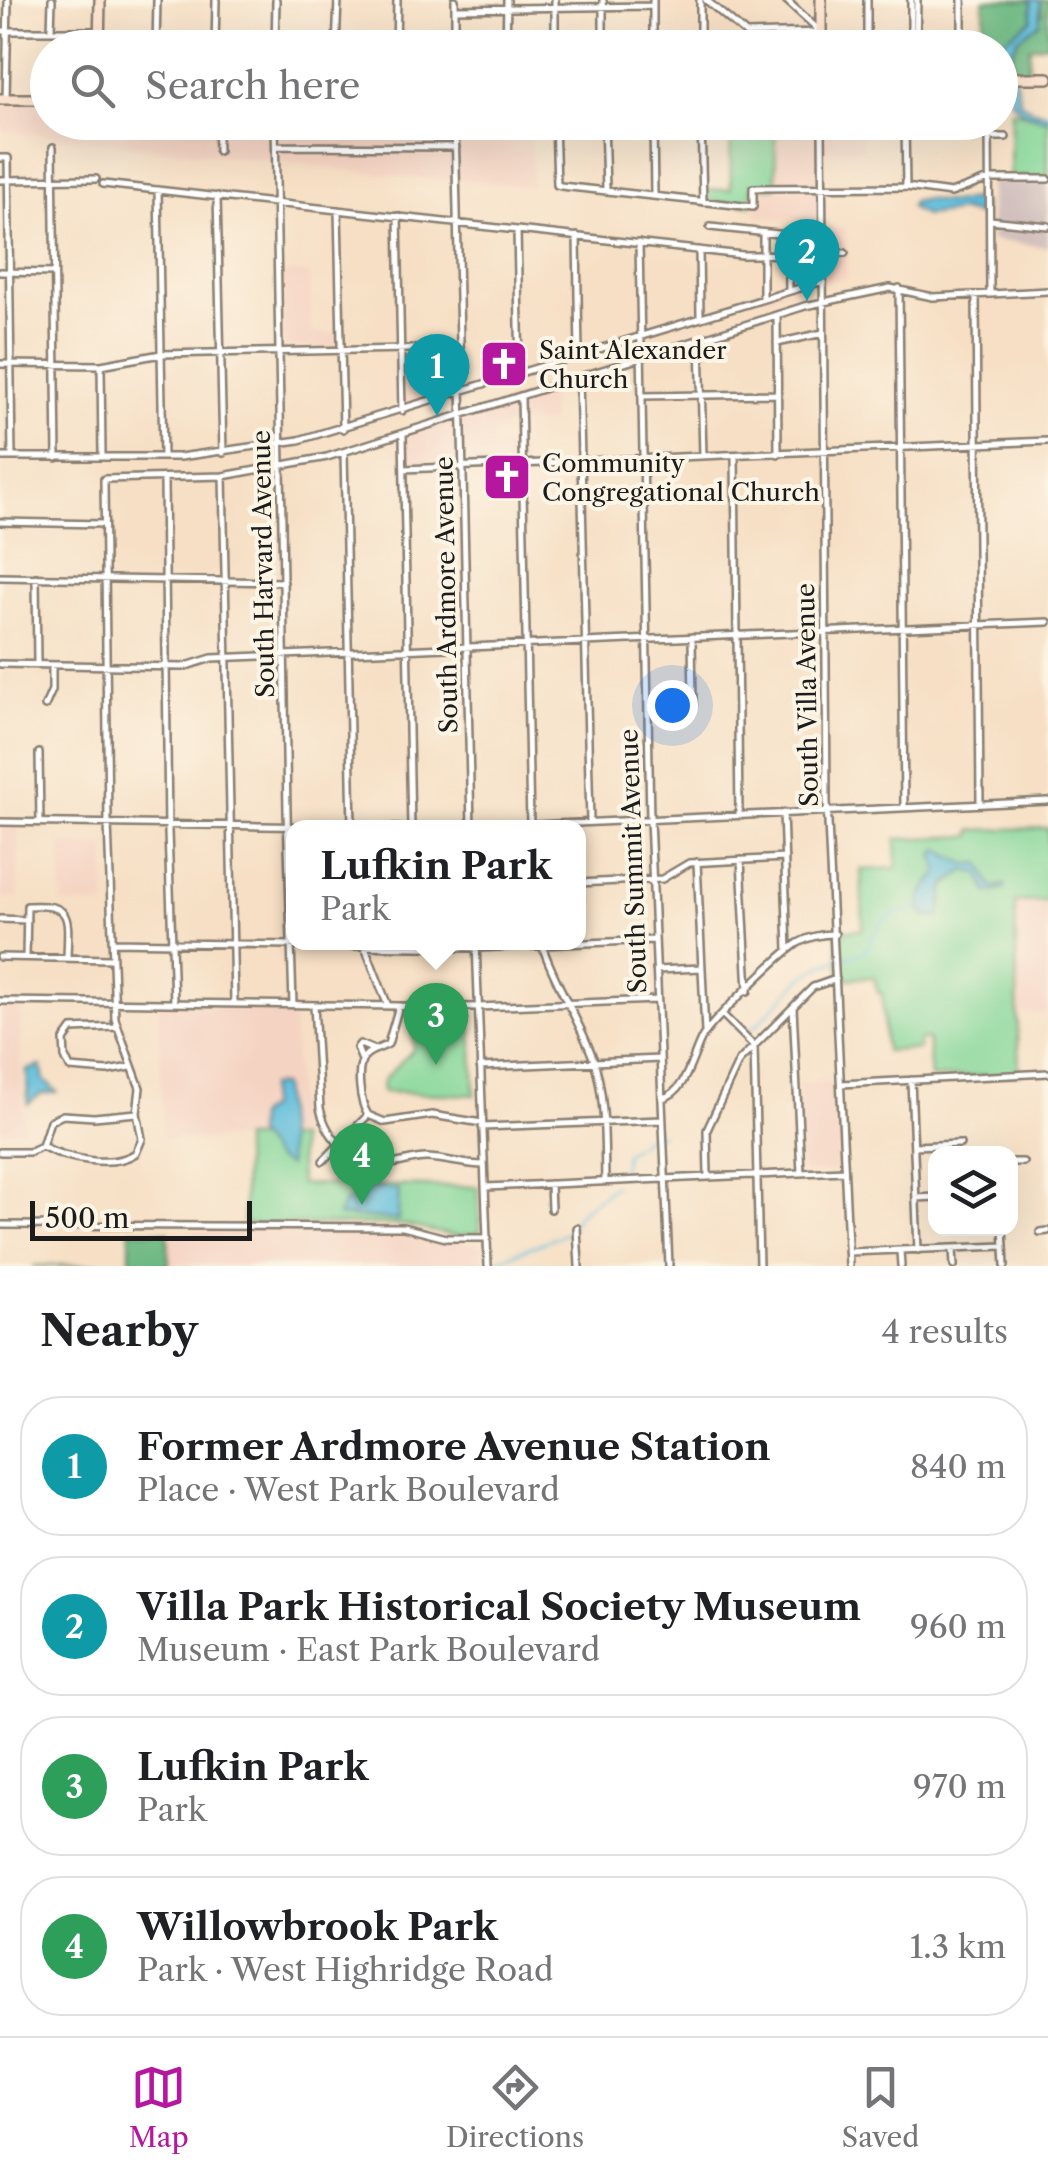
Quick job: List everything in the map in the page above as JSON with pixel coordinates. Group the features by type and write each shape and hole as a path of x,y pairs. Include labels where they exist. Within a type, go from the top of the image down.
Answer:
{"street":[{"path":"8,0 3,99 30,99"},
{"path":"51,30 52,0"},
{"path":"99,30 100,0"},
{"path":"156,30 157,0"},
{"path":"215,30 216,0"},
{"path":"275,30 276,0"},
{"path":"337,30 338,0"},
{"path":"396,30 397,0"},
{"path":"455,0 455,30"},
{"path":"506,0 506,30"},
{"path":"703,0 741,30"},
{"path":"701,30 703,0"},
{"path":"786,0 819,30"},
{"path":"821,0 821,30"},
{"path":"866,30 867,0"},
{"path":"914,0 914,30"},
{"path":"962,0 962,30"},
{"path":"603,3 603,30"},
{"path":"455,10 653,3 653,30"},
{"path":"555,4 555,30"},
{"path":"4,31 30,31"},
{"path":"1018,78 1048,78"},
{"path":"218,140 218,151"},
{"name":"South Harvard Avenue","path":"276,140 287,820"},
{"name":"South Ardmore Avenue","path":"456,140 471,820"},
{"path":"556,140 557,185 754,207 754,188 906,188 951,194 989,179 1048,179"},
{"path":"605,140 606,191"},
{"path":"653,140 654,196"},
{"path":"701,140 703,202"},
{"name":"South Villa Avenue","path":"822,140 828,812 849,1266"},
{"path":"905,140 906,188"},
{"path":"990,140 990,294"},
{"path":"53,146 57,458"},
{"path":"276,146 456,146"},
{"path":"4,158 12,457"},
{"path":"4,180 100,181 699,250 762,255 845,254"},
{"path":"158,190 163,457"},
{"path":"217,196 223,453"},
{"path":"338,210 343,430"},
{"path":"398,216 402,411"},
{"path":"990,220 1048,226"},
{"path":"710,227 788,235 789,290"},
{"path":"517,230 520,374"},
{"path":"762,234 763,298"},
{"path":"577,236 579,354"},
{"name":"South Summit Avenue","path":"639,243 650,819 668,1266"},
{"path":"699,250 700,316"},
{"path":"0,272 54,273"},
{"path":"0,457 163,457 282,444 343,430 700,316 823,281"},
{"path":"42,1146 63,1156 86,1160 125,1160 140,1148 142,1136 137,1113 140,1088 117,1027 114,1002 104,480 223,476 344,452 823,301 899,288 930,297 1048,291"},
{"path":"899,288 904,808"},
{"path":"976,295 980,804"},
{"path":"776,315 778,454"},
{"path":"777,343 823,333"},
{"path":"700,340 704,457"},
{"path":"0,364 101,365 161,354 460,348"},
{"path":"101,365 102,457"},
{"path":"580,378 590,822"},
{"path":"642,396 777,394"},
{"path":"520,397 530,820"},
{"path":"403,435 411,820"},
{"path":"404,469 1048,442"},
{"path":"344,452 352,820"},
{"path":"735,456 738,815"},
{"path":"223,476 234,1004"},
{"path":"164,480 174,1002"},
{"path":"0,522 104,524"},
{"path":"0,577 284,582"},
{"path":"36,577 38,665"},
{"path":"0,664 166,667 187,666 207,658 1048,622"},
{"path":"692,637 692,705"},
{"path":"45,706 52,690 52,666"},
{"path":"39,754 40,822"},
{"path":"586,822 1048,801"},
{"path":"783,814 788,950"},
{"path":"0,822 286,826"},
{"path":"586,883 667,878 684,865 697,862 785,858"},
{"path":"741,860 748,991"},
{"path":"697,862 705,1033"},
{"path":"26,957 27,906 52,906 64,911 68,922 67,958"},
{"path":"0,919 27,920"},
{"path":"662,1098 678,1088 705,1033 788,950 811,936 835,934"},
{"path":"586,942 655,940"},
{"path":"112,942 286,945"},
{"name":"South Harvard Avenue","path":"291,950 294,1004"},
{"path":"365,950 388,1006"},
{"path":"476,950 488,1266"},
{"path":"545,950 594,1062 603,1122 605,1181"},
{"path":"0,956 113,959"},
{"path":"656,970 702,968"},
{"path":"708,1177 706,1130 739,1061 812,987 836,979"},
{"path":"0,1001 478,1007 658,1000"},
{"path":"314,1005 320,1108 339,1145 357,1158 376,1164 424,1158 484,1165"},
{"path":"362,1060 388,1044 399,1006"},
{"path":"793,1007 801,1173"},
{"path":"724,1015 754,1046 759,1266"},
{"path":"117,1027 72,1030 64,1040 64,1056 70,1068 81,1071 132,1067"},
{"path":"374,1050 366,1044 358,1046 362,1102 368,1115 383,1122 432,1115 482,1125 662,1120"},
{"path":"480,1067 660,1059"},
{"path":"841,1084 1048,1073"},
{"path":"911,1080 918,1250"},
{"path":"0,1152 29,1152 42,1146 50,1121 60,1116 88,1118 137,1113"},
{"path":"323,1161 368,1115"},
{"path":"914,1146 960,1144"},
{"path":"1018,1162 1023,1162"},
{"path":"486,1187 844,1172"},
{"path":"550,1184 550,1209"},
{"path":"916,1198 928,1197"},
{"path":"0,1224 404,1228 446,1238 488,1238"},
{"path":"578,1228 579,1266"},
{"path":"1003,1236 1005,1266"},
{"path":"848,1252 1004,1246"},
{"path":"953,1248 954,1266"},
{"path":"900,1250 901,1266"}],"shaded area":[{"path":"0,100 30,100 30,133 0,130"},
{"path":"87,140 531,140 532,187 458,178 454,182"},
{"path":"775,140 820,140 821,187 776,187"},
{"path":"823,140 863,140 862,149 823,150"},
{"path":"1048,180 1048,247 991,240 990,181"},
{"path":"821,189 821,223 755,215 755,190"},
{"path":"789,227 821,231 822,280 764,297 764,286 789,288"},
{"path":"846,227 847,277 824,283 823,228"},
{"path":"282,273 309,273 311,333 340,333 341,349 284,348"},
{"path":"402,373 460,373 460,392 403,410"},
{"path":"550,389 551,422 522,422 492,431 493,447 523,446 524,466 402,470 402,436"},
{"path":"0,823 18,823 18,898 0,897"},
{"path":"61,845 105,846 106,905 62,904"},
{"path":"1048,901 1048,1013 1018,1014 1015,902"},
{"path":"0,1002 19,1003 24,1129 0,1130"},
{"path":"158,1005 293,1007 298,1139 163,1139"},
{"path":"840,1082 843,1171 802,1172 798,1083"},
{"path":"403,1229 482,1245 482,1266 169,1266 168,1232"}],"green space":[{"path":"984,0 1031,0 1032,20 1018,30 984,30"},
{"path":"1040,0 1048,0 1048,44 1030,47 1028,73 1018,73 1018,42 1042,14"},
{"path":"1018,112 1048,120 1048,177 1010,178 1011,140 1018,140"},
{"path":"730,140 775,140 776,187 752,187 751,205 704,200 704,191 731,189"},
{"path":"1048,828 1048,901 1015,902 1019,1074 931,1078 928,1039 919,1040 919,1049 885,1051 882,993 878,993 874,977 840,979 837,931 863,929 861,870 897,868 896,839 972,836 972,830"},
{"path":"414,1028 472,1029 475,1095 382,1092 383,1080 413,1050"},
{"path":"243,1139 298,1139 300,1184 478,1187 480,1233 454,1236 404,1225 244,1224"},
{"path":"130,1231 168,1232 169,1266 33,1266 130,1265"}],"water":[{"path":"1031,0 1040,0 1040,23 1018,38 1018,30 1032,20"},
{"path":"1018,92 1020,102 1048,113 1048,120 1018,108"},
{"path":"926,199 949,203 975,199 983,206 982,216 962,211 925,216 910,207 912,202"},
{"path":"939,850 966,864 981,863 992,887 1005,885 1005,889 988,893 979,873 965,870 945,886 940,917 925,917 921,899 939,873 934,854"},
{"path":"41,1066 44,1080 57,1092 41,1094 28,1104 27,1070"},
{"path":"282,1086 288,1166 275,1159 256,1135 257,1115 268,1108 269,1087"},
{"path":"370,1188 399,1190 398,1220 338,1216 344,1202 361,1198"}],"waterway":[{"path":"746,1031 755,1027 803,977 821,966 865,951 885,920 920,908"},
{"path":"621,1175 625,1153 649,1136 661,1134"},
{"path":"492,1262 568,1232 578,1214 614,1186"},
{"path":"478,1266 483,1264"}],"place":[{"name":"Villa Park Historical Society Museum","path":"807,301"},
{"name":"Saint Alexander Church","path":"504,364"},
{"name":"Former Ardmore Avenue Station","path":"437,416"},
{"name":"Community Congregational Church","path":"507,477"},
{"name":"Lufkin Park","path":"436,1065"},
{"name":"Willowbrook Park","path":"362,1205"}]}
